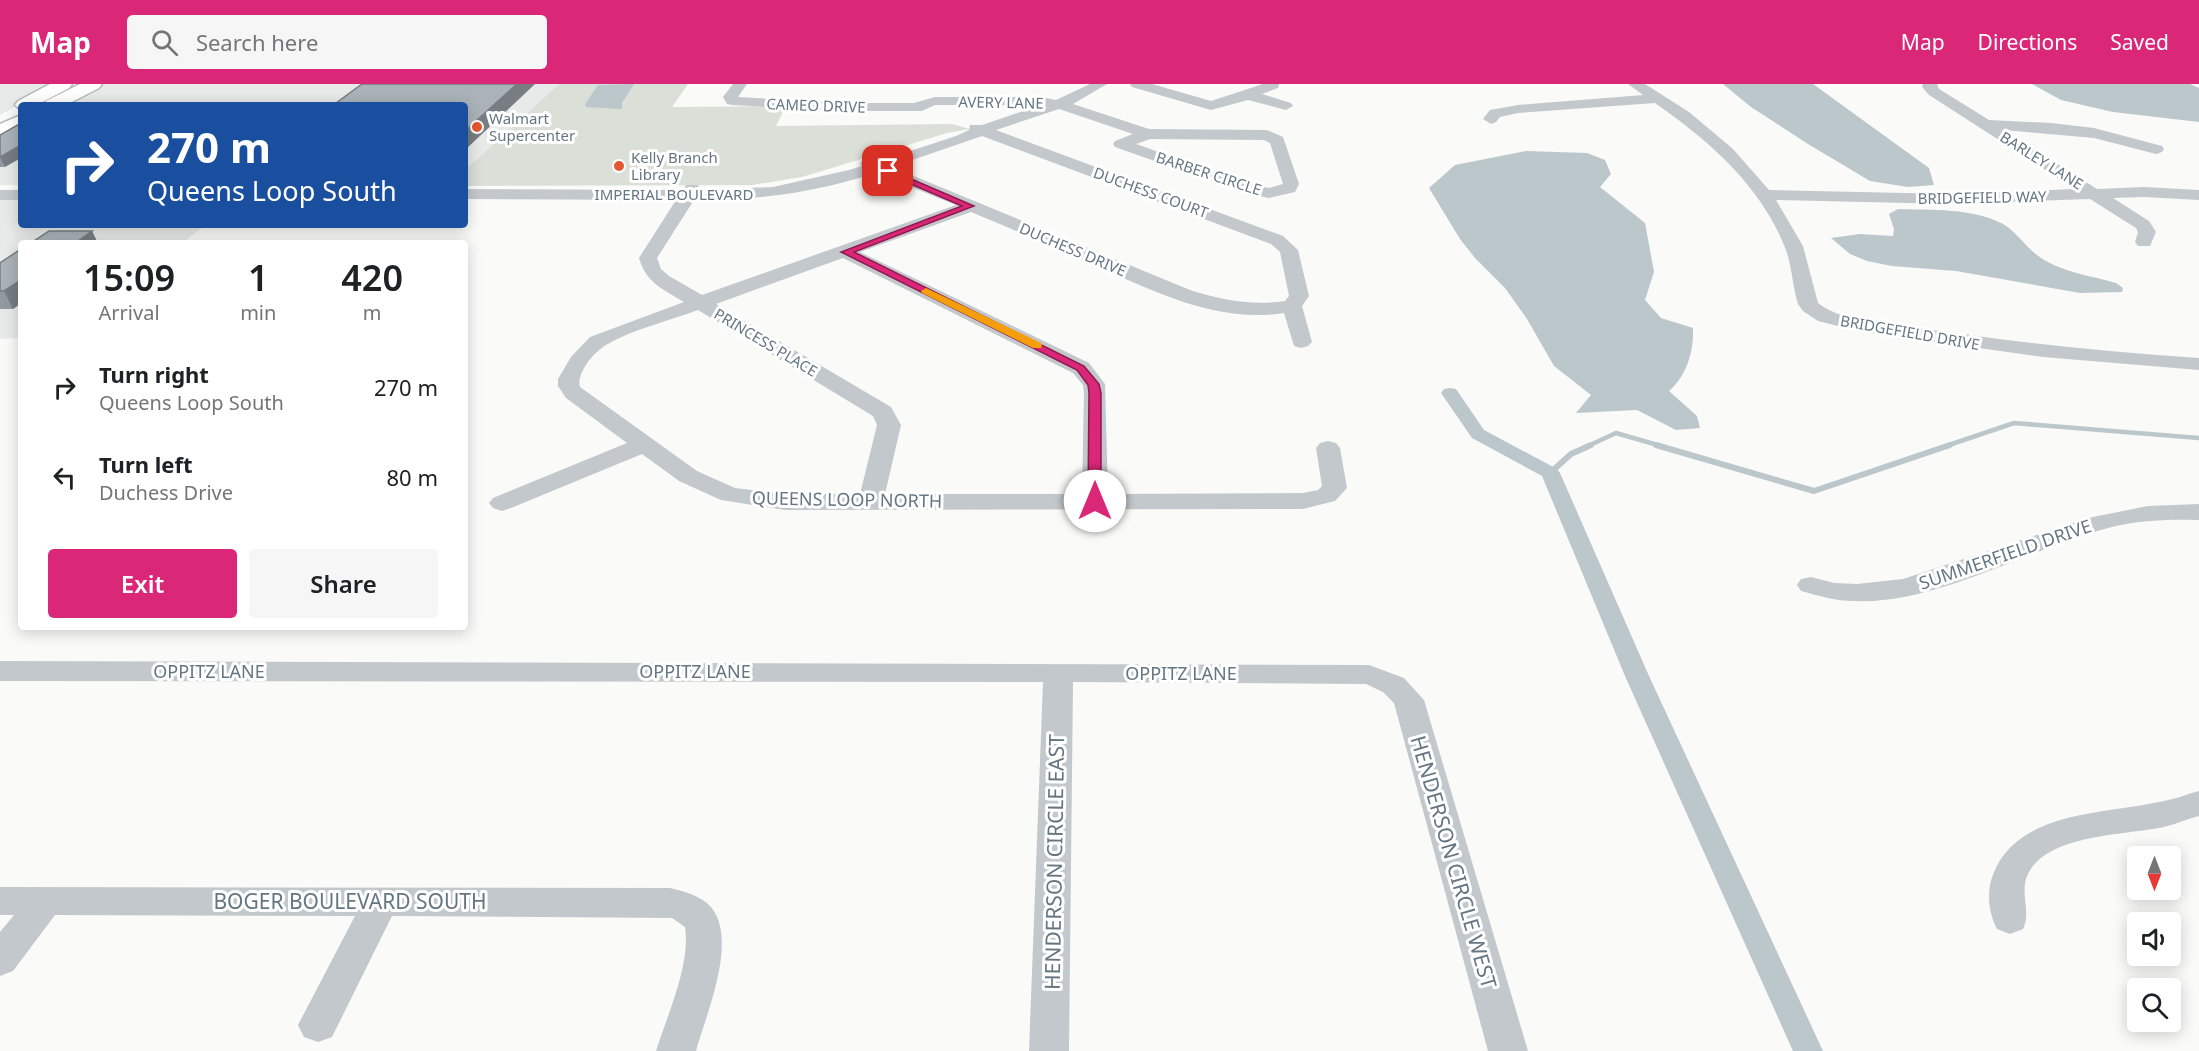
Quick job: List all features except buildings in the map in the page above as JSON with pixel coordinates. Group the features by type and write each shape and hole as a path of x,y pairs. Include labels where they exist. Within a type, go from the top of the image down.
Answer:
{"main road":[{"path":"39,102 58,91 63,84"},
{"path":"29,102 63,84"},
{"path":"58,102 93,84"},
{"path":"0,117 18,108"},
{"path":"0,131 18,122"}],"street":[{"name":"CAMEO DRIVE","path":"740,84 730,97 732,102 921,100"},
{"name":"IMPERIAL BOULEVARD","path":"468,194 780,192 828,182 868,164 962,139 980,129 1077,97 1100,84"},
{"path":"1137,84 1211,106 1272,85"},
{"name":"BRIDGEFIELD DRIVE","path":"1635,84 1692,122 1735,159 1766,195 1795,248 1807,304 1824,316 1923,335 2012,348 2199,364"},
{"name":"BARLEY LANE","path":"1930,84 1929,87 1934,92 2143,225 2147,232 2144,242"},
{"path":"1248,95 1286,106"},
{"path":"1491,119 1495,113 1503,111 1659,98"},
{"name":"AVERY LANE","path":"921,100 1032,100 1057,104 1148,134"},
{"name":"DUCHESS COURT","path":"921,100 959,121 1277,240 1289,250 1299,296 1292,306 1301,342"},
{"path":"1986,125 2088,132 2123,138 2156,149"},
{"name":"BARBER CIRCLE","path":"1148,134 1267,135 1277,140 1291,184 1289,188 1275,192 1252,190 1121,144 1148,134"},
{"name":"DUCHESS DRIVE","path":"868,164 1197,300 1266,310 1292,306"},
{"path":"0,188 18,188"},
{"name":"IMPERIAL BOULEVARD","path":"468,188 690,192"},
{"name":"PRINCESS PLACE","path":"690,192 648,258 652,271 662,280 701,304 883,412 890,425 872,501"},
{"name":"BRIDGEFIELD WAY","path":"1766,195 1962,199 2144,192 2199,195"},
{"path":"0,195 18,195"},
{"name":"QUEENS LOOP NORTH","path":"970,206 613,334 587,350 569,376 568,383 571,390 642,445 688,476 730,495 785,502 1303,501 1326,496 1335,488 1328,448"},
{"path":"846,252 1080,368 1094,384 1095,501"},
{"path":"502,502 642,445"},
{"name":"SUMMERFIELD DRIVE","path":"1811,585 1834,591 1863,593 1897,589 1928,582 2097,523 2148,513 2199,512"},
{"name":"OPPITZ LANE","path":"0,671 1362,672 1380,676 1389,681"},
{"name":"HENDERSON CIRCLE EAST","path":"1050,1051 1058,672"},
{"name":"HENDERSON CIRCLE WEST","path":"1389,681 1409,700 1508,1051"},
{"path":"2010,919 2007,882 2015,864 2034,846 2082,827 2165,814 2199,803"},
{"name":"BOGER BOULEVARD SOUTH","path":"0,901 670,902 685,906 697,915 706,937 705,949 676,1051"},
{"path":"0,960 46,901"},
{"path":"318,1025 381,901"}],"shaded area":[{"path":"0,84 58,84 24,102 18,102 18,105 0,115"},
{"path":"98,84 559,84 468,167 468,102 63,102"},
{"path":"559,84 688,84 672,107 786,106 776,126 952,124 970,129 947,133 802,177 752,185 468,186 468,167"},
{"path":"634,84 622,103 622,109 586,107 585,104 598,85"},
{"path":"1723,84 1813,84 1929,168 1934,185 1908,187 1870,181 1751,107"},
{"path":"2032,84 2190,84 2199,88 2199,122 2113,112 2061,100"},
{"path":"18,125 18,185 0,185 0,134"},
{"path":"1526,151 1587,153 1605,160 1611,174 1600,187 1645,223 1654,272 1645,300 1661,318 1693,328 1692,345 1685,370 1669,391 1697,416 1700,428 1676,430 1637,410 1576,413 1591,395 1554,366 1527,319 1505,288 1475,258 1460,239 1429,188 1455,165"},
{"path":"0,198 18,198 18,228 202,228 186,240 18,240 18,338 0,339"},
{"path":"1898,209 1965,212 1991,219 2008,227 2036,254 2049,263 2116,283 2123,288 2122,292 2080,293 1956,271 1892,266 1867,261 1850,254 1831,238 1860,234 1893,236 1894,229 1889,214"}],"waterway":[{"path":"1450,393 1478,434 1550,473 1637,676 1808,1051"},
{"path":"1946,446 2014,423 2199,438"},
{"path":"1588,446 1616,433 1661,446"},
{"path":"1550,473 1571,454 1591,445"},
{"path":"1656,445 1814,491 1950,445"}],"slow traffic":[{"path":"926,291 1037,345"}],"place":[{"name":"Walmart Supercenter","path":"477,127"},
{"name":"Kelly Branch Library","path":"619,166"}],"route":[{"path":"888,171 970,206 846,252 1069,361 1088,376 1094,384 1095,393 1095,501"}]}
